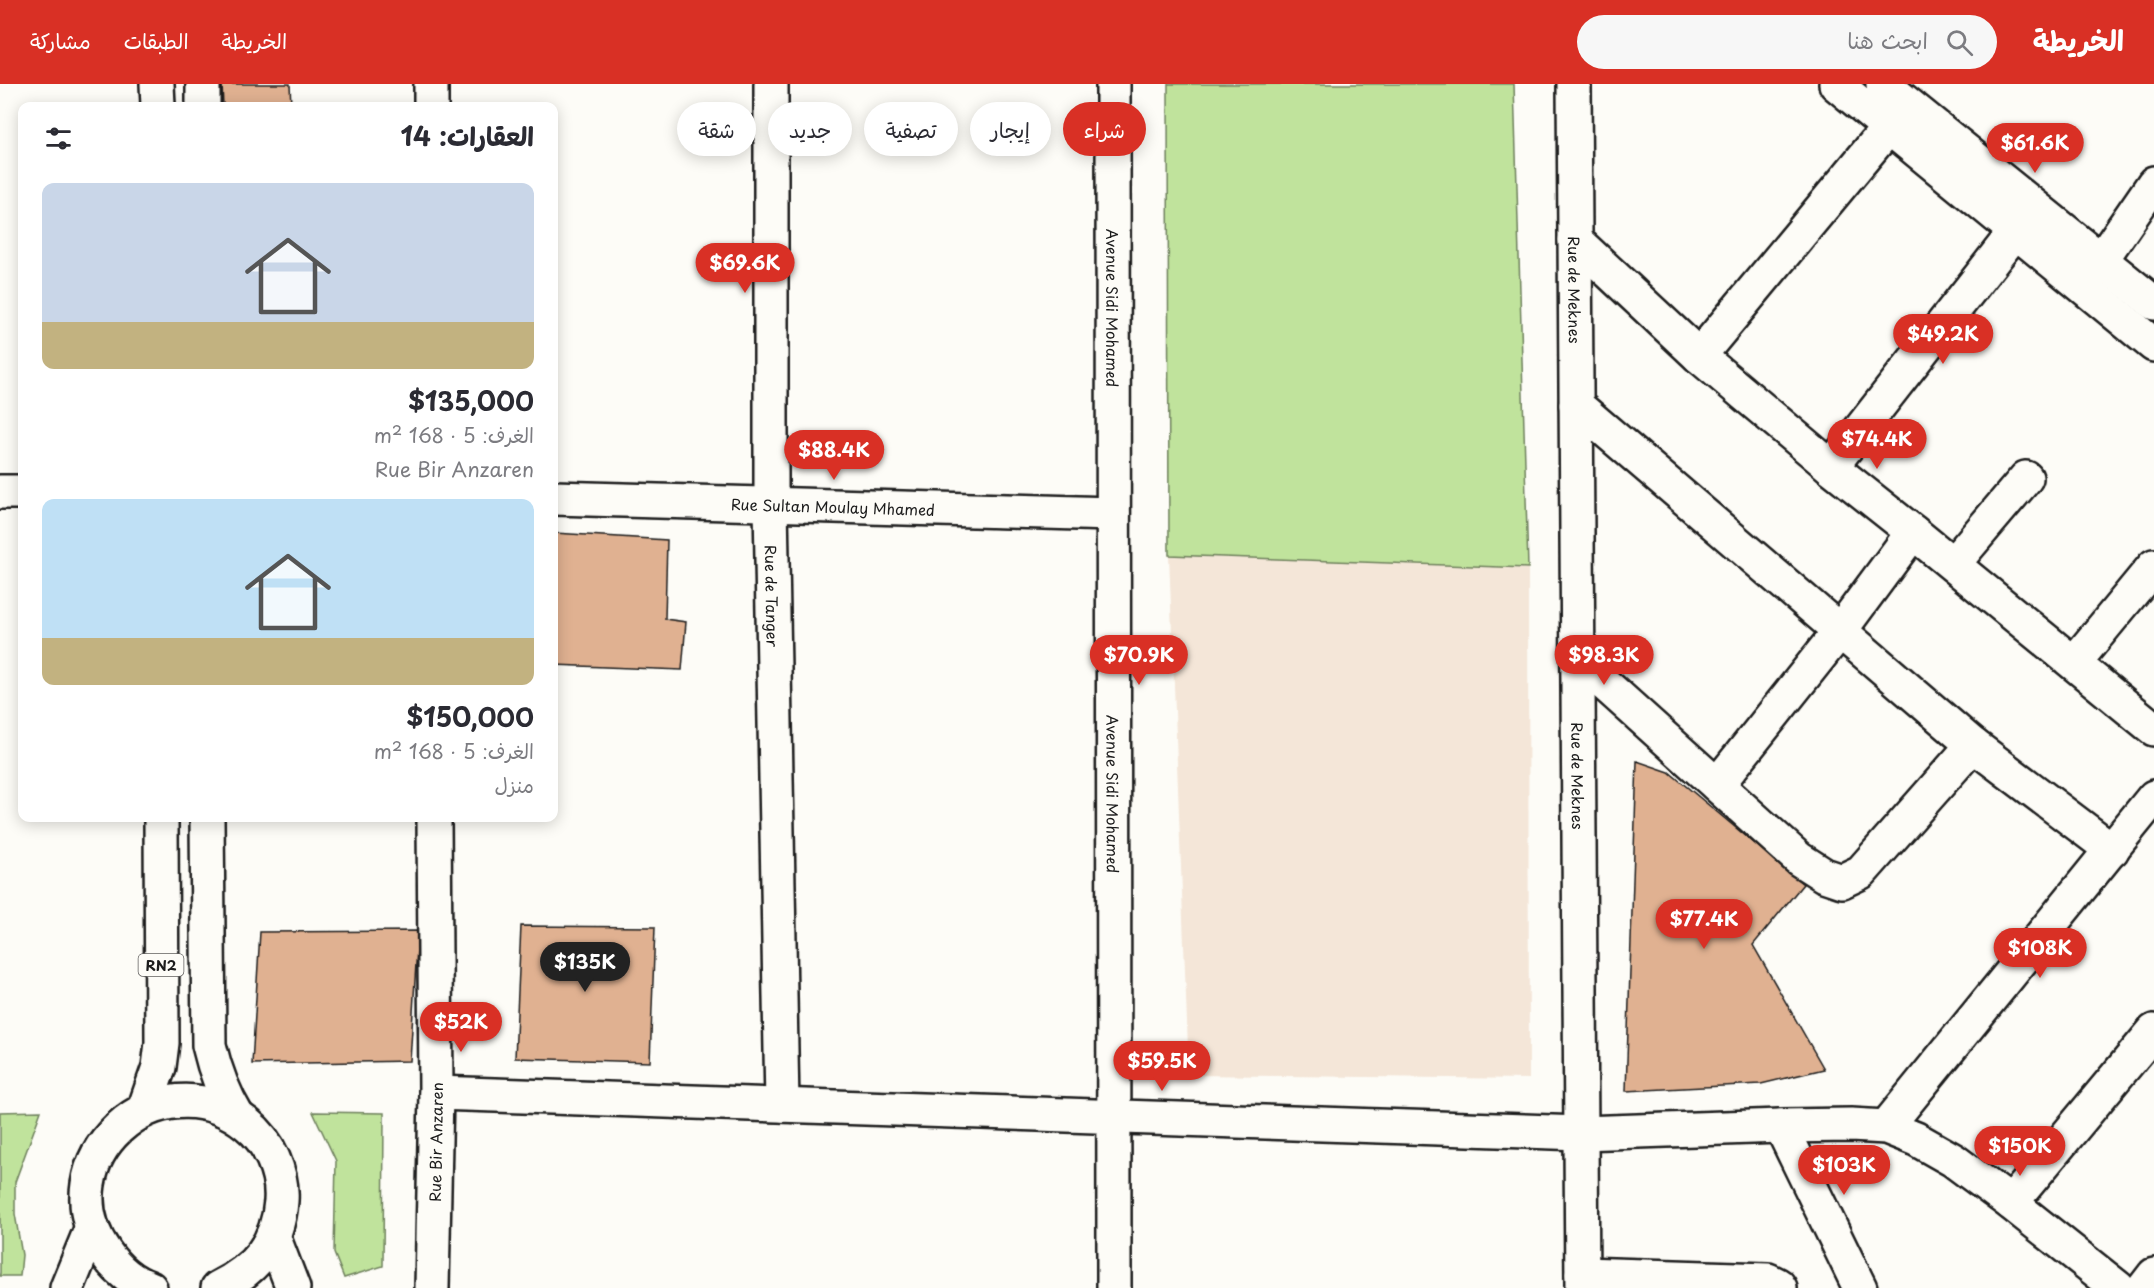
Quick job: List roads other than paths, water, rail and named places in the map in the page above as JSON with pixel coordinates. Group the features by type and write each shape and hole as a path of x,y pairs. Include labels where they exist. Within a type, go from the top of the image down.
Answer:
{"main road":[{"path":"158,84 158,102"},
{"path":"203,84 203,102"},
{"path":"431,84 431,102"},
{"name":"Rue de Tanger","path":"771,84 771,505 782,1106"},
{"name":"Avenue Sidi Mohamed","path":"1113,84 1114,1288"},
{"name":"Rue de Meknes","path":"1574,84 1582,1281"},
{"path":"1836,84 2154,345"},
{"path":"1883,84 2154,303"},
{"path":"1700,356 1889,128"},
{"path":"2101,260 2154,183"},
{"path":"1831,467 2014,232"},
{"path":"1575,240 1700,356 1831,467 2154,729"},
{"path":"1576,405 1973,745 2112,850"},
{"path":"1953,564 2026,478"},
{"path":"0,492 18,492"},
{"name":"Rue Sultan Moulay Mhamed","path":"558,498 1113,514"},
{"path":"1717,785 1839,632 1913,532"},
{"path":"2074,663 2154,566"},
{"path":"1578,660 1799,859 1824,875 1842,881 1861,872 1973,745"},
{"path":"1886,1127 2154,797"},
{"name":"RN2","path":"144,1110 159,1066 162,1043 161,822"},
{"path":"207,822 209,1045 214,1070 237,1116"},
{"name":"Rue Bir Anzaren","path":"432,1288 436,1093 434,822"},
{"path":"2012,1203 2154,1032"},
{"path":"436,1093 1581,1133 1781,1126 1886,1127 1916,1139 1953,1160 2012,1203 2118,1288"},
{"path":"150,1288 126,1274 111,1261 100,1245 92,1227 88,1208 88,1187 100,1150 127,1120 144,1110 181,1101 201,1102 219,1107 237,1116 252,1128 264,1143 279,1179 281,1198 279,1217 273,1236 251,1268 236,1280 219,1288"},
{"path":"1781,1126 1860,1288"},
{"path":"67,1288 92,1227"},
{"path":"273,1236 293,1288"},
{"path":"2144,1288 2154,1275"},
{"path":"1582,1281 1768,1280 1780,1288"}]}
